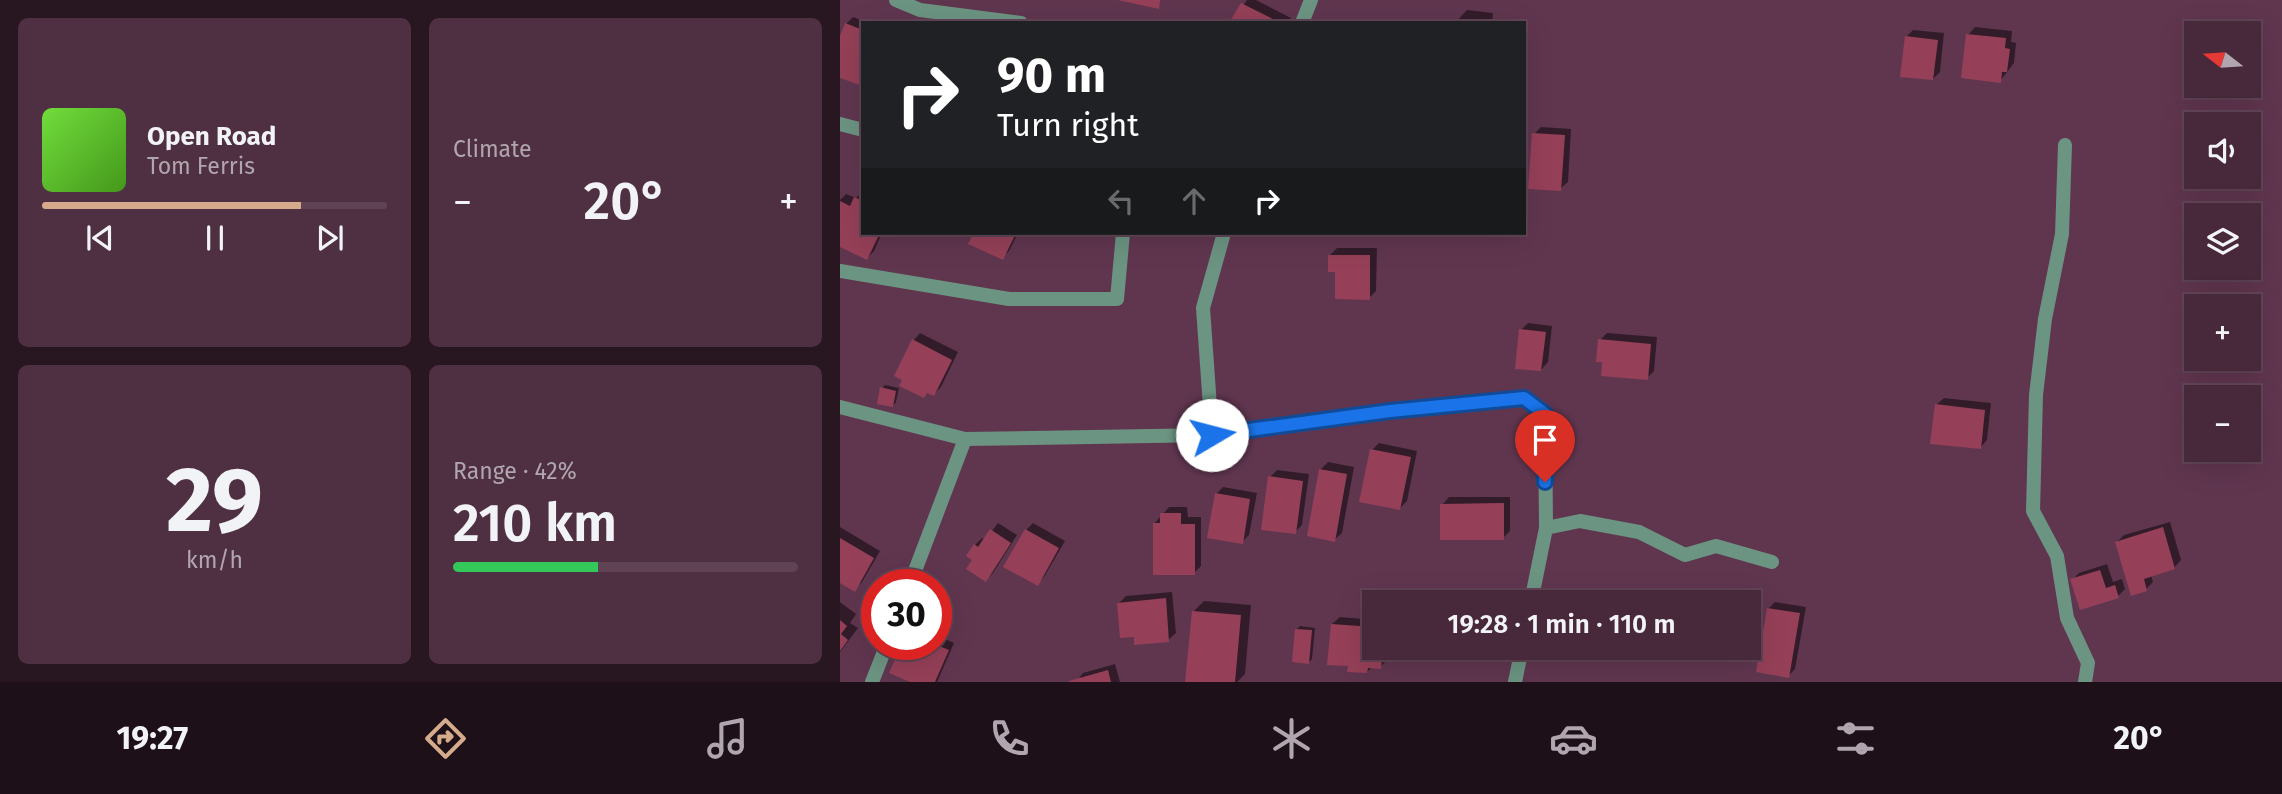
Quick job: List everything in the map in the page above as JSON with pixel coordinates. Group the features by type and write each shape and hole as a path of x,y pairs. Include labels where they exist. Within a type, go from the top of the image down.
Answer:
{"street":[{"path":"896,0 920,10 1005,21"},
{"path":"1303,21 1311,0"},
{"path":"840,124 861,129"},
{"path":"2064,145 2062,234 2045,319 2036,395 2033,511 2057,556 2067,618 2088,663 2085,682"},
{"path":"840,271 1009,299 1117,299 1123,235"},
{"path":"1212,435 1203,308 1223,235"},
{"path":"840,407 965,439 1212,435 1390,411 1524,398 1545,414 1546,528 1533,590"},
{"path":"916,569 965,439"},
{"path":"1546,528 1580,521 1639,533 1685,555 1716,546 1772,562"},
{"path":"872,682 881,660"},
{"path":"1515,682 1520,660"}],"building":[{"path":"1118,0 1160,0 1159,9"},
{"path":"1241,3 1277,21 1230,21"},
{"path":"845,23 861,29 860,85 840,78 840,36"},
{"path":"1966,34 2006,38 2005,48 2010,49 2007,72 2002,72 2001,83 1961,78"},
{"path":"1905,36 1938,40 1933,80 1900,77"},
{"path":"1532,133 1565,135 1561,191 1528,189"},
{"path":"854,197 861,200 861,235 879,235 867,260 840,247 840,201 850,206"},
{"path":"970,235 1015,235 1003,260 968,244 972,236"},
{"path":"1328,255 1370,255 1370,300 1335,299 1335,272 1328,272"},
{"path":"1519,329 1546,332 1541,371 1515,369"},
{"path":"912,339 952,360 934,396 927,393 924,398 899,386 902,380 894,376"},
{"path":"1598,339 1651,344 1648,380 1601,376 1602,362 1596,362"},
{"path":"880,387 896,391 893,407 877,404"},
{"path":"1935,404 1985,410 1981,449 1930,444"},
{"path":"1370,449 1411,457 1400,510 1359,502"},
{"path":"1319,469 1347,474 1335,542 1307,536"},
{"path":"1268,476 1303,481 1296,534 1261,530"},
{"path":"1215,493 1250,499 1243,544 1207,538"},
{"path":"1504,503 1504,540 1440,540 1440,504"},
{"path":"1160,513 1181,513 1181,524 1195,524 1195,575 1153,575 1153,523 1160,523"},
{"path":"2163,527 2175,569 2144,579 2147,591 2131,596 2115,542"},
{"path":"990,529 1011,543 986,582 966,569 972,560 966,556 974,544 978,547"},
{"path":"1025,529 1059,548 1038,586 1003,567"},
{"path":"840,538 874,558 868,569 861,569 861,581 855,592 840,583"},
{"path":"2100,570 2106,588 2115,585 2119,598 2080,610 2070,579"},
{"path":"1166,598 1169,642 1134,645 1134,637 1120,638 1117,603"},
{"path":"1767,608 1800,613 1789,678 1756,672 1758,660 1761,660"},
{"path":"1192,611 1241,615 1235,682 1185,682"},
{"path":"840,620 847,626 841,634 848,640 840,651"},
{"path":"1331,624 1362,626 1362,660 1382,660 1381,669 1368,668 1367,673 1347,672 1348,666 1327,665"},
{"path":"1295,629 1312,630 1309,664 1292,662"},
{"path":"895,660 945,660 935,682 910,682 889,673"},
{"path":"1108,670 1111,682 1069,682 1069,681"}],"route":[{"path":"1212,435 1390,411 1524,398 1545,414 1545,482"}]}
